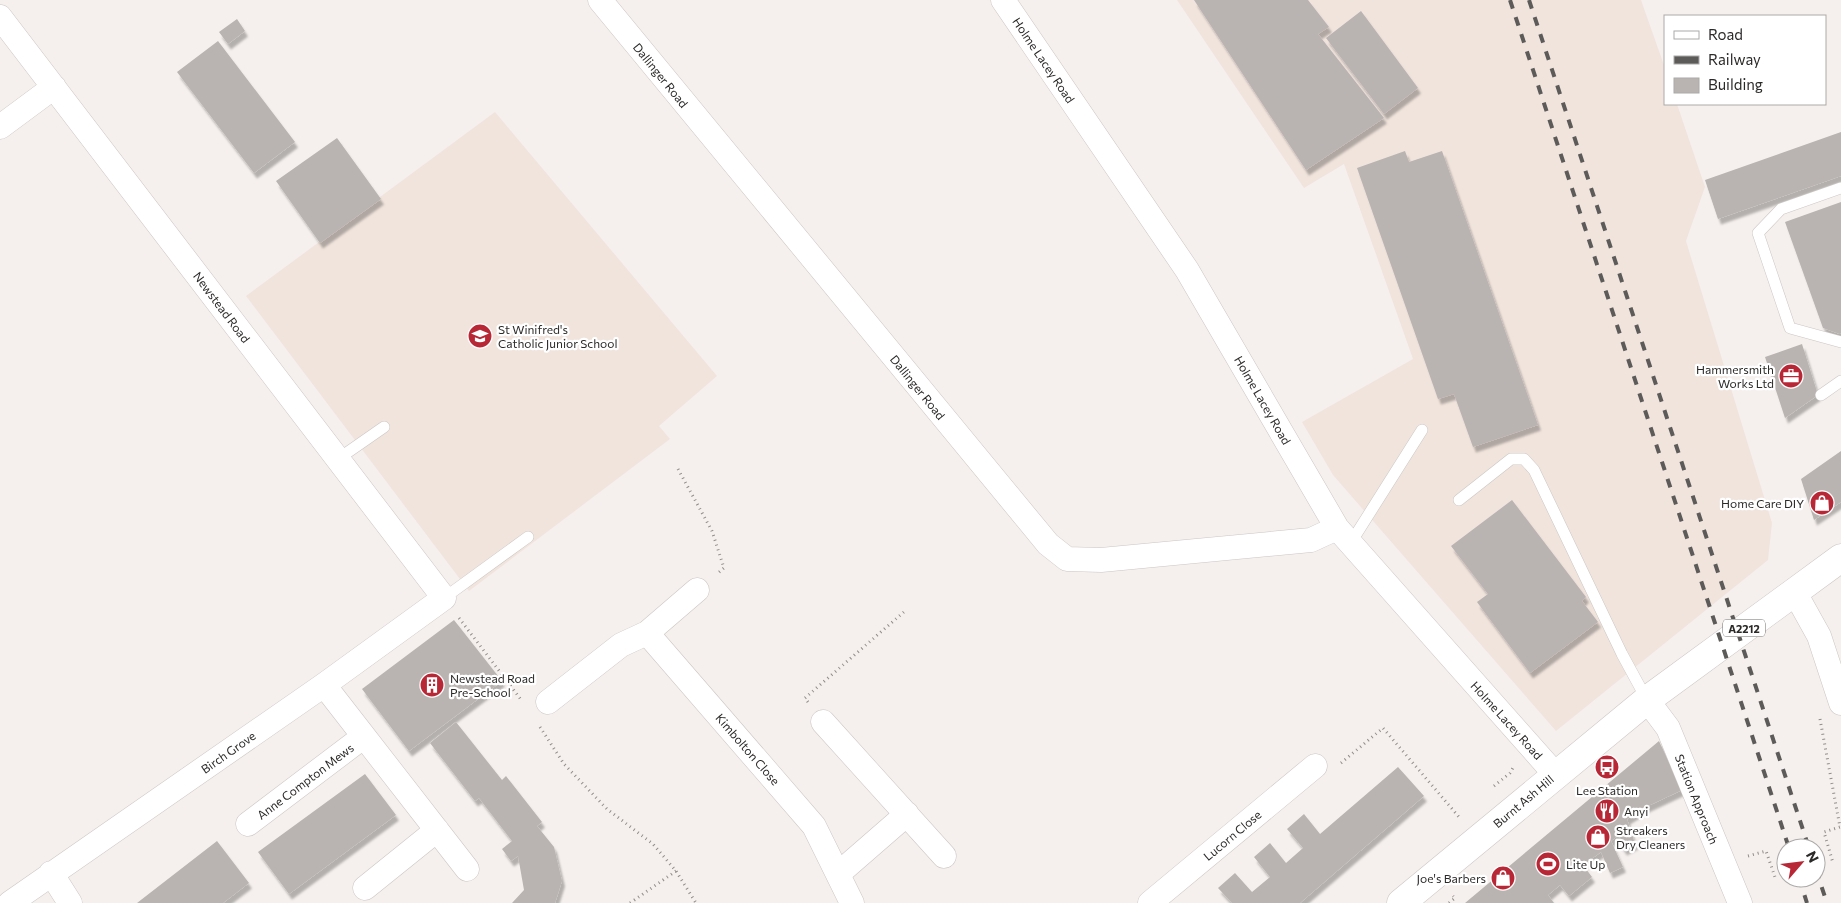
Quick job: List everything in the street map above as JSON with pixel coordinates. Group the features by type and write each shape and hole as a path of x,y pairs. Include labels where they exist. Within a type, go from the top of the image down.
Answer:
{"main road":[{"name":"A2212","path":"1647,700 1841,558"},
{"name":"Burnt Ash Hill","path":"1401,903 1647,700"}],"street":[{"name":"Dallinger Road","path":"600,0 1048,544 1067,559 1101,560 1344,536"},
{"name":"Holme Lacey Road","path":"1003,0 1188,270 1344,536 1555,774"},
{"name":"Newstead Road","path":"0,17 444,598"},
{"path":"0,127 54,87"},
{"path":"537,705 621,644 647,632 697,590"},
{"path":"1794,591 1819,636 1841,703"},
{"name":"Birch Grove","path":"10,903 324,685 444,598"},
{"name":"Kimbolton Close","path":"647,632 814,826 852,903"},
{"name":"Anne Compton Mews","path":"324,685 467,869"},
{"name":"Station Approach","path":"1647,700 1668,728 1740,903"},
{"path":"823,722 944,856"},
{"name":"Anne Compton Mews","path":"248,824 363,737"},
{"name":"Lucorn Close","path":"1150,903 1315,766"},
{"path":"838,874 907,814"},
{"path":"364,888 438,830"},
{"path":"51,873 70,903"}],"lane":[{"path":"1841,188 1781,209 1758,232 1790,328 1841,342"},
{"path":"1821,395 1841,381"},
{"path":"338,459 384,427"},
{"path":"1344,536 1422,430"},
{"path":"1459,500 1511,459 1524,459 1534,470 1622,654 1647,700"},
{"path":"444,598 528,537"}],"path":[{"path":"678,469 712,531 724,568 697,590"},
{"path":"444,598 537,705"},
{"path":"823,722 805,698 905,611"},
{"path":"1818,710 1840,827 1824,832 1833,863"},
{"path":"538,723 564,764 607,809 653,844 676,872 696,903"},
{"path":"1315,766 1325,777 1383,728 1459,817"},
{"path":"1488,792 1510,773 1514,767 1511,762"},
{"path":"1452,823 1466,810"},
{"path":"1744,857 1766,851 1776,880"},
{"path":"630,903 676,872"}],"shaded area":[{"path":"1177,0 1641,0 1664,65 1664,105 1677,105 1705,187 1686,241 1772,523 1768,560 1556,731 1333,475 1302,422 1413,359 1344,164 1304,188"},
{"name":"St Winifred's Catholic Junior School","path":"495,112 717,376 659,426 670,439 469,591 246,296"}],"building":[{"path":"1194,0 1308,0 1329,27 1318,34 1384,118 1306,170"},
{"path":"1361,11 1418,88 1384,114 1326,38"},
{"path":"237,19 245,31 228,44 219,32"},
{"path":"218,41 295,142 254,173 177,72"},
{"path":"1841,132 1841,176 1718,219 1705,180"},
{"path":"337,138 381,199 320,243 276,181"},
{"path":"1405,151 1409,162 1442,151 1538,425 1473,447 1454,394 1438,399 1357,168"},
{"path":"1841,202 1840,334 1823,328 1785,222"},
{"name":"Hammersmith Works Ltd","path":"1802,344 1818,395 1785,418 1765,357"},
{"path":"1841,451 1841,502 1814,520 1801,479"},
{"path":"1512,500 1586,597 1582,601 1598,622 1530,673 1477,602 1488,594 1451,546"},
{"name":"Newstead Road Pre-School","path":"454,620 502,681 409,751 362,689"},
{"path":"456,722 502,780 506,776 542,822 537,826 554,847 562,881 555,903 512,903 524,890 518,856 511,861 502,849 512,841 479,798 475,801 430,743"},
{"path":"1659,741 1682,790 1648,806 1627,819 1635,844 1624,850 1616,837 1611,841 1623,867 1610,873 1601,852 1583,865 1592,877 1569,896 1560,885 1548,895 1554,903 1465,903"},
{"path":"1398,767 1424,796 1300,903 1232,903 1218,888 1235,873 1252,892 1270,877 1254,857 1270,843 1286,863 1303,848 1287,829 1304,814 1320,834"},
{"path":"365,774 396,815 289,894 258,852"},
{"path":"217,841 249,883 223,903 137,903"}],"railway":[{"path":"1510,0 1786,838"},
{"path":"1529,0 1806,838"},
{"path":"1802,888 1807,903"},
{"path":"1822,888 1827,903"}],"place":[{"name":"St Winifred's Catholic Junior School","path":"480,336"},
{"name":"Hammersmith Works Ltd","path":"1791,376"},
{"name":"Home Care DIY","path":"1822,503"},
{"name":"Newstead Road Pre-School","path":"432,685"},
{"name":"Lee Station","path":"1607,767"},
{"name":"Anyi","path":"1607,811"},
{"name":"Streakers Dry Cleaners","path":"1598,837"},
{"name":"Lite Up","path":"1548,864"},
{"name":"Joe's Barbers","path":"1503,878"}]}
